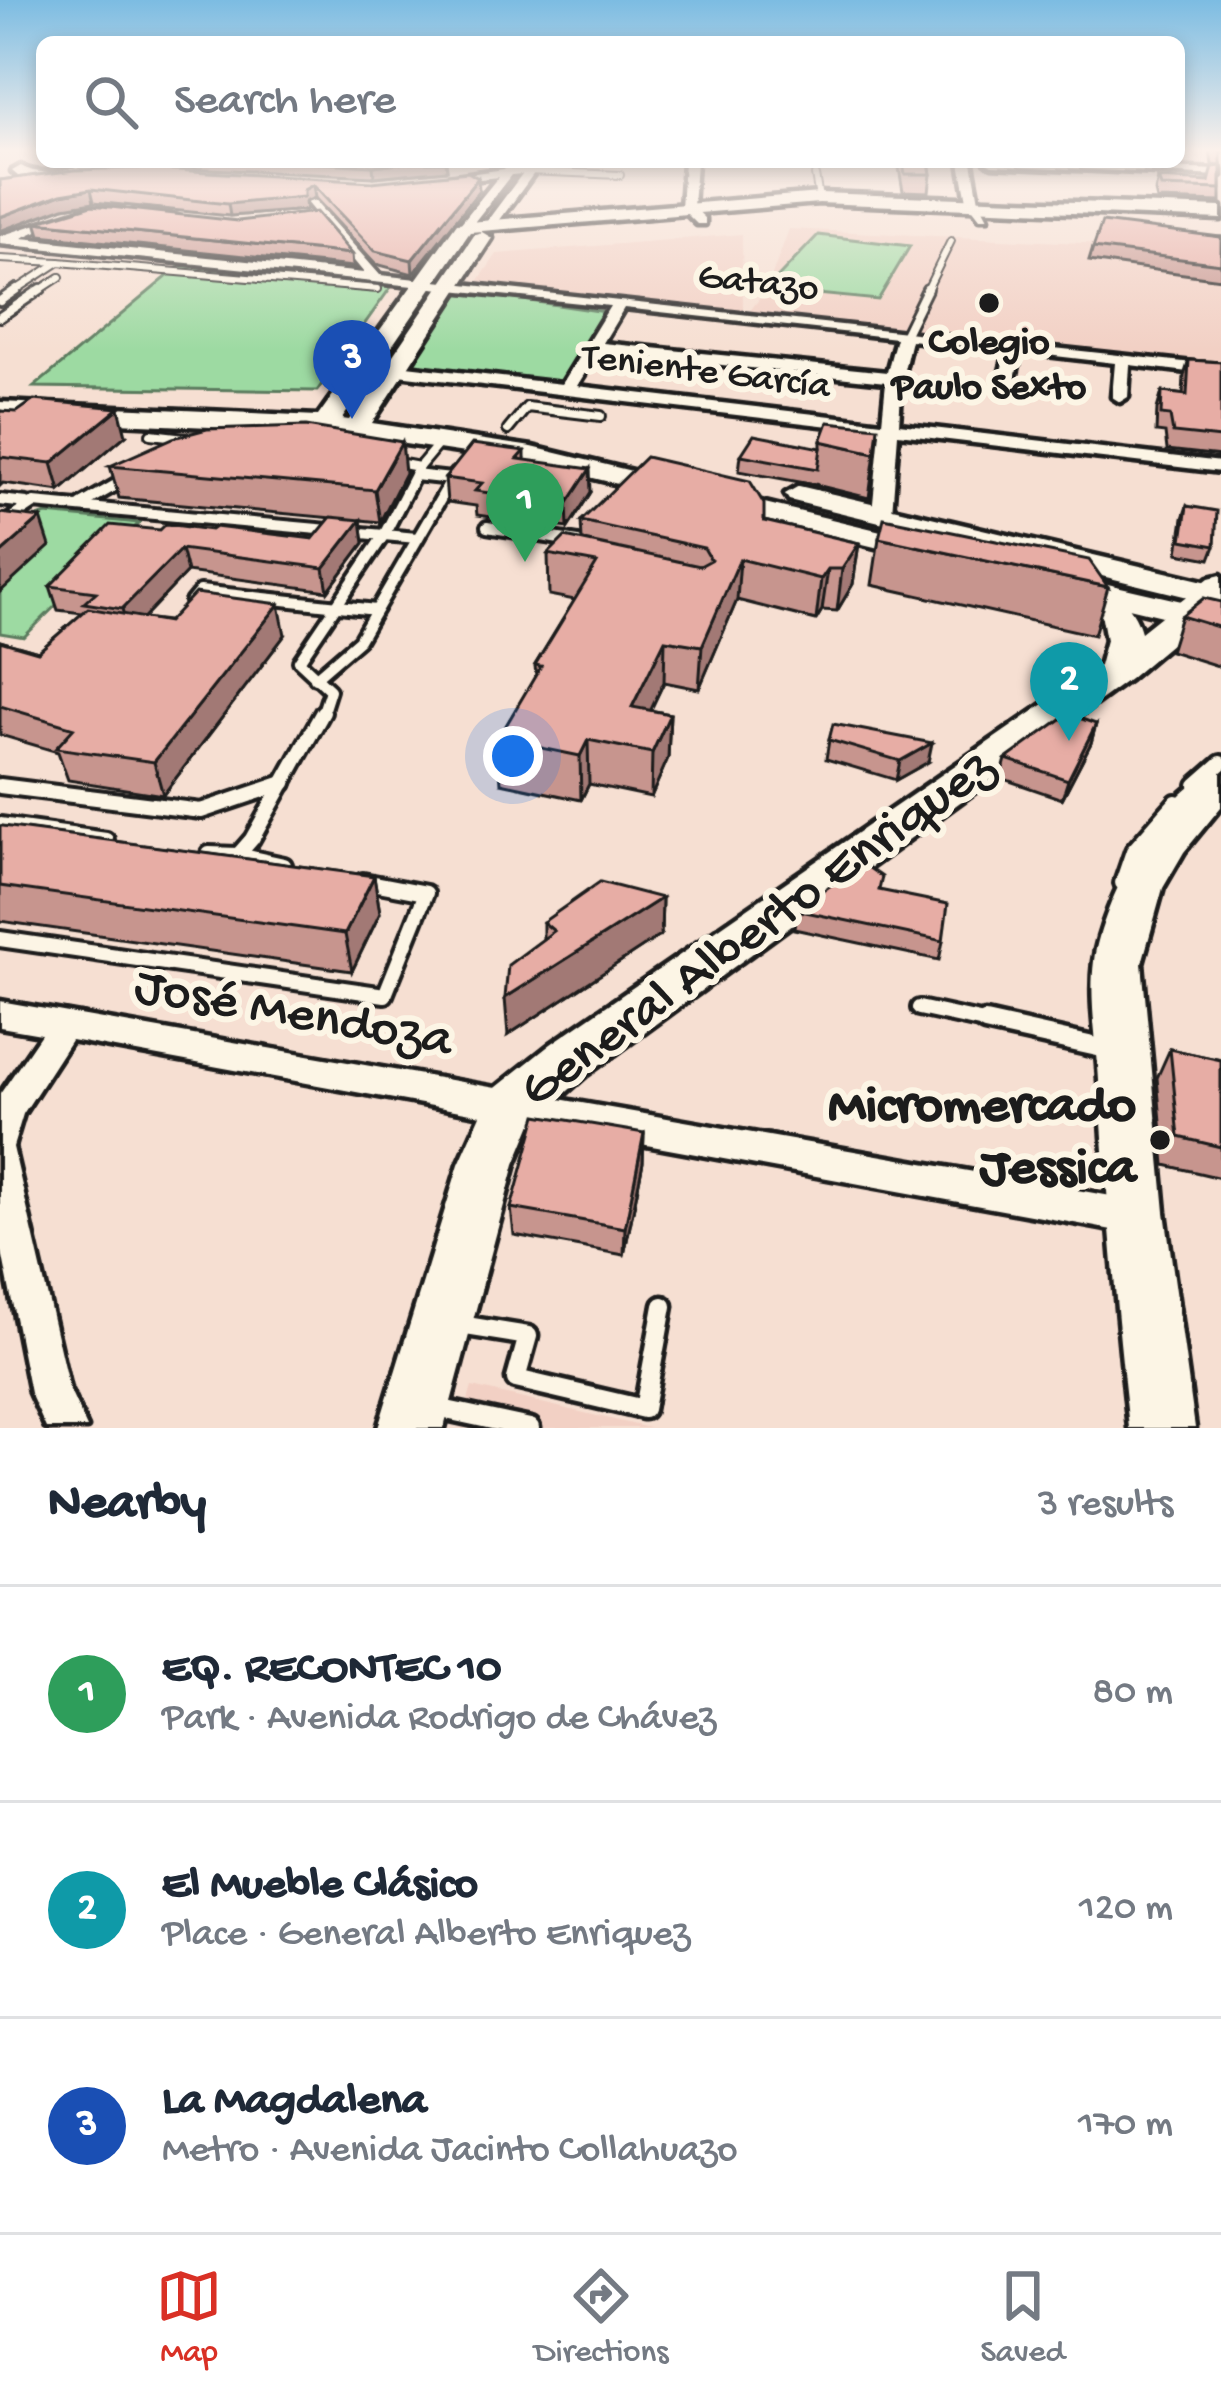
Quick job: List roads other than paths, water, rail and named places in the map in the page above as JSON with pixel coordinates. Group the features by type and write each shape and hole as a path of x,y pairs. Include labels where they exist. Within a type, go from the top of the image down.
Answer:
{"main road":[{"path":"1077,586 1112,603 1124,624 1124,650 1116,671"},
{"name":"General Alberto Enriquez","path":"415,1416 487,1164 511,1108 588,1046 1214,599"},
{"path":"1162,1428 1119,1215 1118,962 1135,900 1181,826 1221,783"}],"street":[{"path":"3,240 57,217"},
{"path":"169,217 190,221"},
{"path":"303,218 317,217"},
{"path":"324,217 376,283"},
{"path":"0,410 347,417 398,370 454,286 482,217"},
{"path":"347,417 423,283 487,217"},
{"path":"473,232 662,217"},
{"path":"1073,217 1221,230"},
{"name":"Gatazo","path":"3,240 1221,371"},
{"path":"566,391 619,304"},
{"path":"882,513 894,379 904,335"},
{"path":"596,346 894,379"},
{"path":"1006,383 1014,348"},
{"path":"1120,398 1123,359"},
{"name":"Teniente García","path":"398,370 1221,467"},
{"path":"0,397 347,417 457,439 636,492 1077,586 1214,599"},
{"path":"457,439 508,430 882,513 1214,599"},
{"name":"José Mendoza","path":"0,1014 1119,1215"},
{"path":"0,1139 8,1110 63,1025"},
{"path":"0,1155 39,1349 50,1393 67,1428"}],"lane":[{"path":"904,335 952,241"},
{"path":"0,259 376,283"},
{"path":"0,302 59,262"},
{"path":"211,274 226,262"},
{"path":"0,317 60,277"},
{"path":"508,430 527,407 602,416"},
{"path":"152,434 206,441"},
{"path":"238,855 254,838 327,705 330,690 299,661 384,535 417,471 457,439"},
{"path":"314,678 333,668 376,610 451,479 457,439"},
{"path":"383,461 451,479"},
{"path":"80,505 144,472"},
{"path":"0,500 417,538"},
{"path":"0,526 28,503"},
{"path":"488,527 585,543 574,554"},
{"path":"176,621 200,591 376,610"},
{"path":"1113,1167 1118,1052 1109,957 1133,850 1158,818 1221,763"},
{"path":"0,786 201,811 284,784"},
{"path":"0,825 131,844"},
{"path":"196,853 238,855 304,869"},
{"path":"0,939 385,995 426,893 349,878"},
{"path":"920,1008 1118,1052"},
{"path":"442,1322 528,1336 516,1379 644,1408 663,1306"},
{"path":"415,1416 530,1428"}],"place":[{"name":"Colegio Paulo Sexto","path":"989,303"},
{"name":"La Magdalena","path":"352,419"},
{"name":"EQ. RECONTEC 10","path":"525,562"},
{"name":"El Mueble Clásico","path":"1069,741"},
{"name":"Micromercado Jessica","path":"1160,1140"}]}
